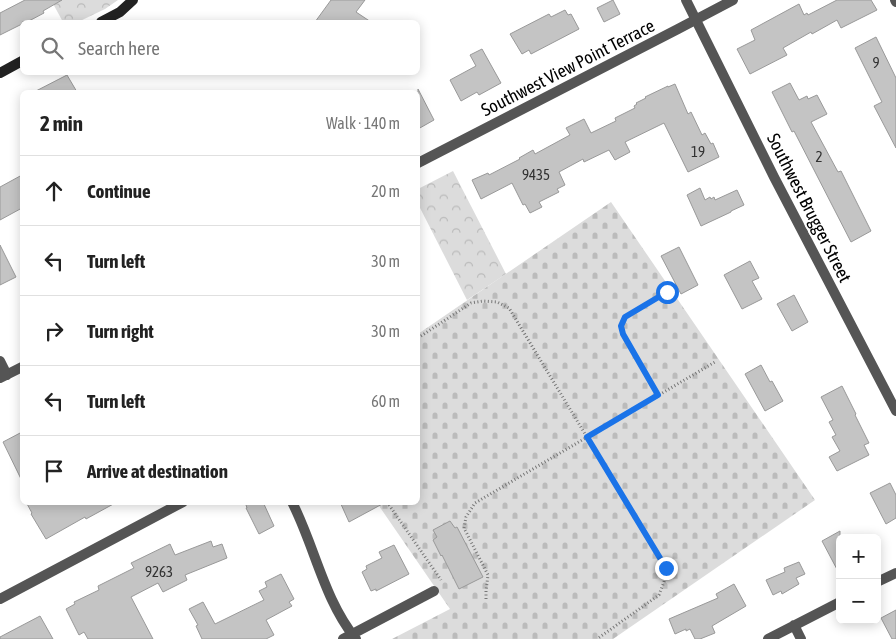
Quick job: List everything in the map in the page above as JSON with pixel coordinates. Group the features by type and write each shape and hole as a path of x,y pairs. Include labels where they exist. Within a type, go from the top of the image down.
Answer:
{"street":[{"path":"105,20 120,12 133,0"},
{"name":"Southwest Brugger Street","path":"686,0 774,177 896,411"},
{"name":"Southwest View Point Terrace","path":"420,163 733,0"},
{"path":"0,73 20,63"},
{"path":"0,361 4,377 20,368"},
{"path":"0,599 177,505"},
{"path":"294,505 304,526 327,590 351,637 434,591"},
{"path":"881,580 896,573"},
{"path":"768,639 836,604"},
{"path":"794,625 801,639"}],"path":[{"path":"658,395 623,334 621,326 625,317 667,292"},
{"path":"420,337 472,302 497,302 510,308 666,568 664,582 659,595 597,639"},
{"path":"486,599 488,575 464,528 466,517 475,503 715,362"},
{"path":"389,505 445,586"}],"green space":[{"path":"51,0 118,0 105,9 82,20 62,20"},
{"path":"453,171 506,274 467,300 420,208 420,188"},
{"path":"611,202 815,500 613,639 392,639 450,609 378,505 420,505 420,333"}],"building":[{"path":"25,0 62,0 31,20 20,20 20,25 0,35 0,13"},
{"path":"331,0 365,0 356,12 368,20 316,20"},
{"path":"613,0 620,14 604,22 597,8"},
{"path":"837,0 871,0 877,10 841,28 837,20 812,34 811,32 783,48 787,55 750,74 737,49 755,40 751,30 799,4 804,15 807,13 808,15"},
{"path":"565,10 568,15 571,14 579,29 531,54 529,50 522,54 510,34 549,14 551,17"},
{"path":"876,37 896,78 896,148 874,106 882,102 855,48"},
{"path":"482,49 501,83 479,95 477,92 461,101 450,80 476,66 470,55"},
{"path":"67,75 76,90 38,90"},
{"path":"790,83 799,100 807,96 808,99 817,95 827,114 811,122 838,172 841,171 871,231 851,242 772,92"},
{"path":"675,84 688,114 691,112 702,135 705,133 711,144 713,143 719,157 688,172 664,123 625,142 630,152 615,160 609,150 584,162 583,159 559,172 565,185 557,189 559,192 539,202 542,207 530,213 525,204 523,205 512,183 481,199 472,180 488,173 489,175 533,150 535,154 570,135 566,128 584,119 591,133 616,121 615,118 635,108 636,103 645,97"},
{"path":"420,93 434,120 420,128"},
{"path":"20,176 20,209 0,220 0,187"},
{"path":"700,188 705,200 714,197 715,200 737,190 744,205 701,226 687,195"},
{"path":"0,245 16,277 0,285"},
{"path":"679,247 698,285 681,294 661,256"},
{"path":"750,261 759,278 752,281 762,299 742,309 724,275"},
{"path":"794,295 808,322 792,331 777,304"},
{"path":"761,365 783,401 765,411 745,374"},
{"path":"842,386 869,443 864,445 869,455 837,471 829,457 840,451 832,437 836,435 829,422 833,420 821,397"},
{"path":"20,433 20,477 3,442"},
{"path":"890,483 896,495 896,518 886,524 870,493"},
{"path":"28,505 112,505 86,519 85,517 46,539"},
{"path":"246,505 264,505 274,526 259,534"},
{"path":"341,505 380,505 349,522"},
{"path":"450,521 455,528 457,527 483,577 459,589 433,540 437,537 433,530"},
{"path":"840,531 840,534 836,534 836,567 822,541"},
{"path":"211,541 213,547 222,544 227,558 185,575 187,580 163,592 158,583 131,597 153,639 88,639 84,632 79,635 66,609 75,604 74,602 99,590 98,586 134,568 131,563 170,544 175,555"},
{"path":"394,545 409,574 376,591 376,589 371,591 362,572 367,569 366,566 382,558 379,552"},
{"path":"799,562 805,574 796,578 799,584 782,594 781,591 773,595 766,580 785,572 784,568"},
{"path":"281,574 294,599 289,602 292,606 266,620 274,635 266,639 202,639 196,626 198,625 189,609 203,602 215,624 264,600 259,591 267,587 265,582"},
{"path":"734,584 746,606 712,626 715,633 700,639 695,639 690,629 675,634 669,619 718,598 716,594"},
{"path":"896,610 896,639 892,639 881,618"},
{"path":"40,616 53,639 0,639 0,637"}],"route":[{"path":"666,568 587,437 658,395 623,334 621,326 625,317 667,292"}]}
